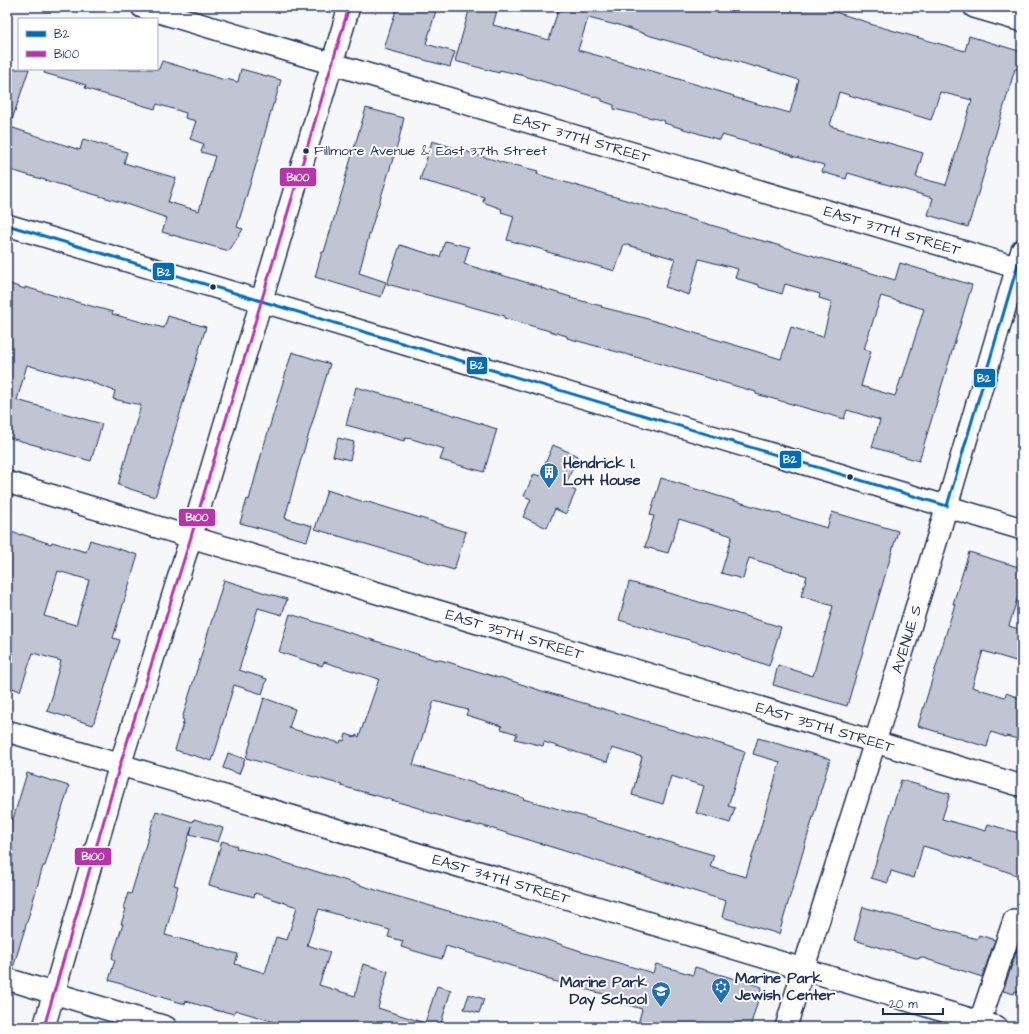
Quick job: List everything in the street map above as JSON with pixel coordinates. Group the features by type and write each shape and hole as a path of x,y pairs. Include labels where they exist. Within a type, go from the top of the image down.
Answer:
{"street":[{"name":"EAST 37TH STREET","path":"142,7 332,64 1020,262"},
{"path":"44,1027 120,765 191,537 349,7"},
{"path":"974,7 1022,22"},
{"path":"7,225 1022,529"},
{"name":"AVENUE S","path":"786,1027 875,742 1020,262"},
{"name":"EAST 35TH STREET","path":"7,482 1022,786"},
{"name":"EAST 34TH STREET","path":"7,731 984,1025"},
{"path":"984,1025 1014,920 1022,923"},
{"path":"7,979 166,1027"}],"building":[{"path":"397,7 437,7 426,44 455,52 450,67 384,49"},
{"path":"470,7 498,7 493,25 549,40 558,10 562,11 564,7 819,7 870,24 965,51 969,36 1022,52 1022,70 1015,69 968,227 928,215 933,198 848,173 846,179 822,172 824,165 792,155 722,135 720,140 664,123 665,121 614,109 614,105 602,101 602,99 521,75 500,70 499,73 455,61","holes":["588,18 616,24 651,36 799,80 790,113 578,50","839,92 931,120 940,92 972,100 946,185 916,177 923,153 830,126"]},
{"path":"162,61 225,80 238,82 241,69 281,80 237,227 243,229 229,251 162,232 167,218 120,202 7,169 7,126 80,150 83,139 127,152 124,163 176,178 168,202 199,211 215,156 201,152 204,144 190,139 196,121 185,118 186,113 157,104 155,109 97,92 85,88 86,85 44,73 45,70 159,69"},
{"path":"7,69 29,70 10,126 7,125"},
{"path":"366,108 404,118 398,143 370,232 359,273 386,282 381,297 315,277 322,252 324,252"},
{"path":"432,141 514,166 538,171 537,174 728,230 728,232 895,280 900,263 972,285 919,461 872,447 880,420 847,410 844,419 756,394 756,392 650,361 567,338 567,336 504,318 505,316 387,284 400,245 440,257 445,241 469,247 464,264 542,287 541,288 571,297 570,298 641,317 781,359 791,327 823,337 832,302 819,298 820,294 785,284 782,294 735,278 738,269 699,259 689,295 665,287 675,259 624,244 615,271 507,240 514,216 501,212 502,209 483,202 484,197 420,180","holes":["881,296 924,309 902,379 901,378 895,396 861,386 871,351 864,349"]},
{"path":"7,283 113,312 112,314 164,328 168,316 206,327 155,497 118,485 141,405 113,399 115,391 93,382 27,365 17,400 102,424 91,461 7,437"},
{"path":"292,352 330,364 285,518 312,526 307,541 240,523 247,499 249,500"},
{"path":"356,387 441,411 497,429 484,472 440,460 444,449 412,439 405,438 404,441 346,425"},
{"path":"338,438 354,442 350,460 333,456"},
{"name":"Hendrick I. Lott House","path":"553,445 578,456 565,486 576,491 566,514 555,509 547,528 523,517 531,499 524,496 534,474 540,476"},
{"path":"661,478 827,528 832,512 898,531 847,706 773,685 778,665 813,676 833,606 801,596 807,576 749,558 743,579 721,573 732,536 679,519 668,553 645,547 654,516 650,515"},
{"path":"327,490 466,532 454,570 315,529"},
{"path":"7,531 51,544 52,542 86,552 90,540 138,555 113,638 120,640 93,725 47,711 61,661 33,653 20,691 7,686","holes":["58,571 89,580 76,625 44,616"]},
{"path":"969,552 1022,568 1022,583 1009,626 1022,630 1017,645 1022,646 1022,663 983,651 972,687 1005,697 1006,693 1022,699 1022,740 991,732 987,747 918,726"},
{"path":"224,580 287,599 282,615 258,608 239,670 267,679 262,694 234,685 212,761 175,750 184,720 182,719"},
{"path":"629,582 781,627 769,666 714,647 619,620"},
{"path":"290,614 436,660 448,662 499,678 500,677 745,752 728,806 735,808 730,823 696,813 704,786 671,776 663,804 632,795 642,757 612,748 607,762 544,742 543,746 515,739 517,734 501,729 502,726 466,715 468,710 434,701 413,765 714,855 710,867 746,877 780,762 753,754 758,738 830,759 779,934 722,917 726,901 480,825 468,824 341,786 342,785 246,758 264,698 295,709 289,728 340,743 341,740 344,741 346,734 355,737 356,735 359,737 379,679 324,662 322,666 279,652"},
{"path":"228,753 245,759 239,774 223,768"},
{"path":"27,773 69,786 45,866 43,866 13,968 7,967 7,831 11,818 13,819"},
{"path":"901,780 950,794 942,819 986,831 988,824 1022,834 1022,877 988,865 923,846 914,878 891,871 888,883 871,878"},
{"path":"156,811 193,822 194,819 223,828 218,842 190,834 192,826 174,885 178,886 165,935 238,954 235,964 265,973 276,937 287,940 297,907 255,893 254,897 209,885 222,841 237,846 236,848 267,856 392,895 526,933 581,952 653,973 656,964 693,975 695,967 762,987 750,1027 648,1027 638,1024 642,1009 610,1000 611,996 546,979 546,977 528,971 446,946 442,959 401,947 403,941 388,937 390,930 319,909 307,945 330,952 319,985 355,996 363,964 388,971 378,1008 425,1023 437,986 451,990 440,1027 272,1027 274,1022 235,1010 234,1014 222,1012 186,1001 185,1004 109,980 115,960 112,958 123,924 121,924 126,909 123,908 128,893 131,894"},
{"path":"863,907 977,939 979,935 995,940 982,977 920,957 919,959 854,940"},
{"path":"1018,947 1022,948 1022,993 1015,991 1014,994 1003,991"},
{"path":"469,994 484,999 479,1013 464,1009"}],"transit line":[{"name":"B100","path":"44,1027 120,765 191,537 349,7"},
{"name":"B2","path":"7,225 947,506"},
{"name":"B2","path":"947,506 1022,250"}],"place":[{"name":"Fillmore Avenue & East 37th Street","path":"306,151"},
{"name":"Hendrick I. Lott House","path":"549,489"},
{"name":"Marine Park Jewish Center","path":"721,1004"},
{"name":"Marine Park Day School","path":"661,1008"}]}
